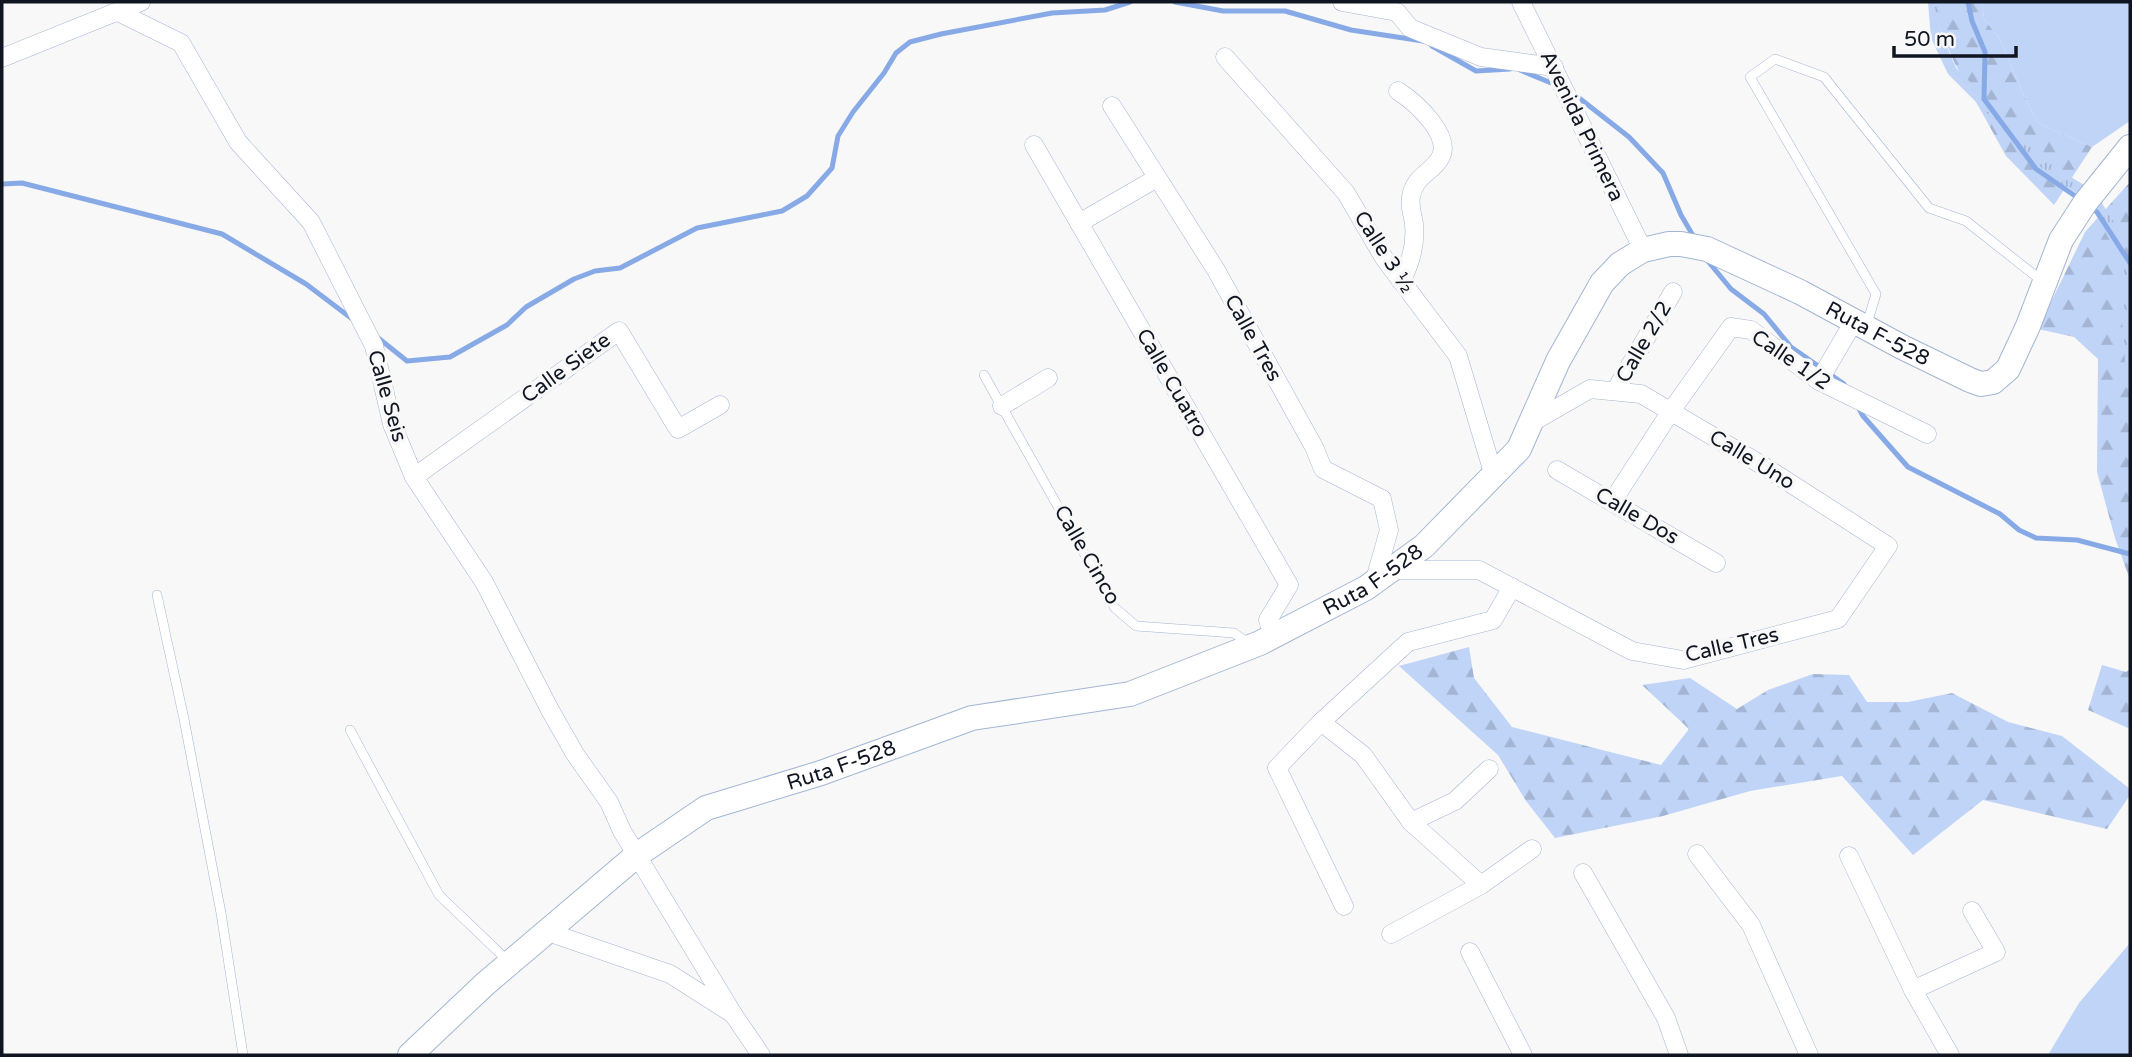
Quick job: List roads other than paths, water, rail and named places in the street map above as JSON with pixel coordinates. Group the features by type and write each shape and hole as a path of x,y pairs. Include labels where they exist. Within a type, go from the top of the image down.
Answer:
{"main road":[{"name":"Ruta F-528","path":"410,1055 485,984 637,855 706,808 821,773 972,718 1130,694 1264,634 1424,546 1519,449 1558,361 1602,283 1620,264 1643,250 1668,244 1707,249 1800,292 1970,380 1988,383 1999,379 2008,369 2028,326 2057,248 2072,220 2130,147"}],"street":[{"path":"2,58 141,2"},
{"path":"1342,2 1396,12 1410,28 1481,57 1554,67"},
{"name":"Avenida Primera","path":"1521,2 1643,250"},
{"name":"Calle Seis","path":"118,12 181,43 238,142 311,222 374,346 392,425 414,477 484,582 575,754 609,802 637,855 733,1014 761,1055"},
{"name":"Calle 3 ½","path":"1225,57 1346,193 1384,258 1458,356 1494,477"},
{"path":"1398,91 1428,117 1441,139 1443,149 1441,158 1418,179 1411,194 1414,246 1401,281"},
{"name":"Calle Tres","path":"1112,106 1216,270 1314,447 1323,469 1382,499 1389,530 1383,569 1479,570 1632,651 1683,660 1838,619"},
{"name":"Calle Cuatro","path":"1034,145 1289,586 1264,634"},
{"path":"1079,223 1157,178"},
{"name":"Calle 2/2","path":"1615,391 1672,292"},
{"path":"1819,381 1860,324"},
{"name":"Calle 1/2","path":"1612,502 1671,411 1731,327 1751,330 1819,381 1927,434"},
{"name":"Calle Siete","path":"414,477 619,331 678,429 720,405"},
{"path":"1002,406 1048,378 1027,391"},
{"name":"Calle Uno","path":"1531,423 1590,389 1641,394 1765,467 1888,546 1838,619"},
{"name":"Calle Dos","path":"1557,470 1716,563"},
{"path":"1344,906 1278,768 1321,722 1408,642 1493,620 1512,587"},
{"path":"1321,722 1363,755 1411,822 1481,885"},
{"path":"1411,822 1455,801 1489,769"},
{"path":"1391,933 1481,885 1532,849"},
{"path":"1697,854 1751,925 1809,1055"},
{"path":"1849,856 1913,990 1950,1055"},
{"path":"1583,873 1666,1018 1679,1055"},
{"path":"1913,990 1996,951 1972,911"},
{"path":"548,932 670,974 733,1014"},
{"path":"1470,952 1523,1055"}],"lane":[{"path":"1860,324 1876,294 1750,77 1775,59 1824,77 1930,208 1966,221 2043,282"},
{"name":"Calle Cinco","path":"984,375 1115,608 1136,626 1264,634"},
{"path":"157,595 221,913 243,1055"},
{"path":"350,730 439,895 511,963"}],"waterway":[{"path":"377,337 407,361 450,357 507,325 526,307 574,279 595,271 620,268 697,228 782,211 807,196 832,168 838,136 896,53 910,42 1052,13 1105,10 1130,2"},
{"path":"1175,2 1223,11 1285,11 1351,30 1423,41"},
{"path":"1968,2 1972,21 1985,52 1984,99 2036,169 2081,200"},
{"path":"1432,46 1476,71 1510,69"},
{"path":"1520,70 1556,85"},
{"path":"1574,94 1629,137 1663,173 1681,215 1695,239"},
{"path":"2,184 22,183 222,234 306,284 355,321"},
{"path":"2091,208 2097,212 2130,263"},
{"path":"1707,260 1731,289 1764,314 1791,347 1844,384"},
{"path":"1858,407 1908,467 2000,514 2019,530 2036,538 2077,540 2130,554"}]}
